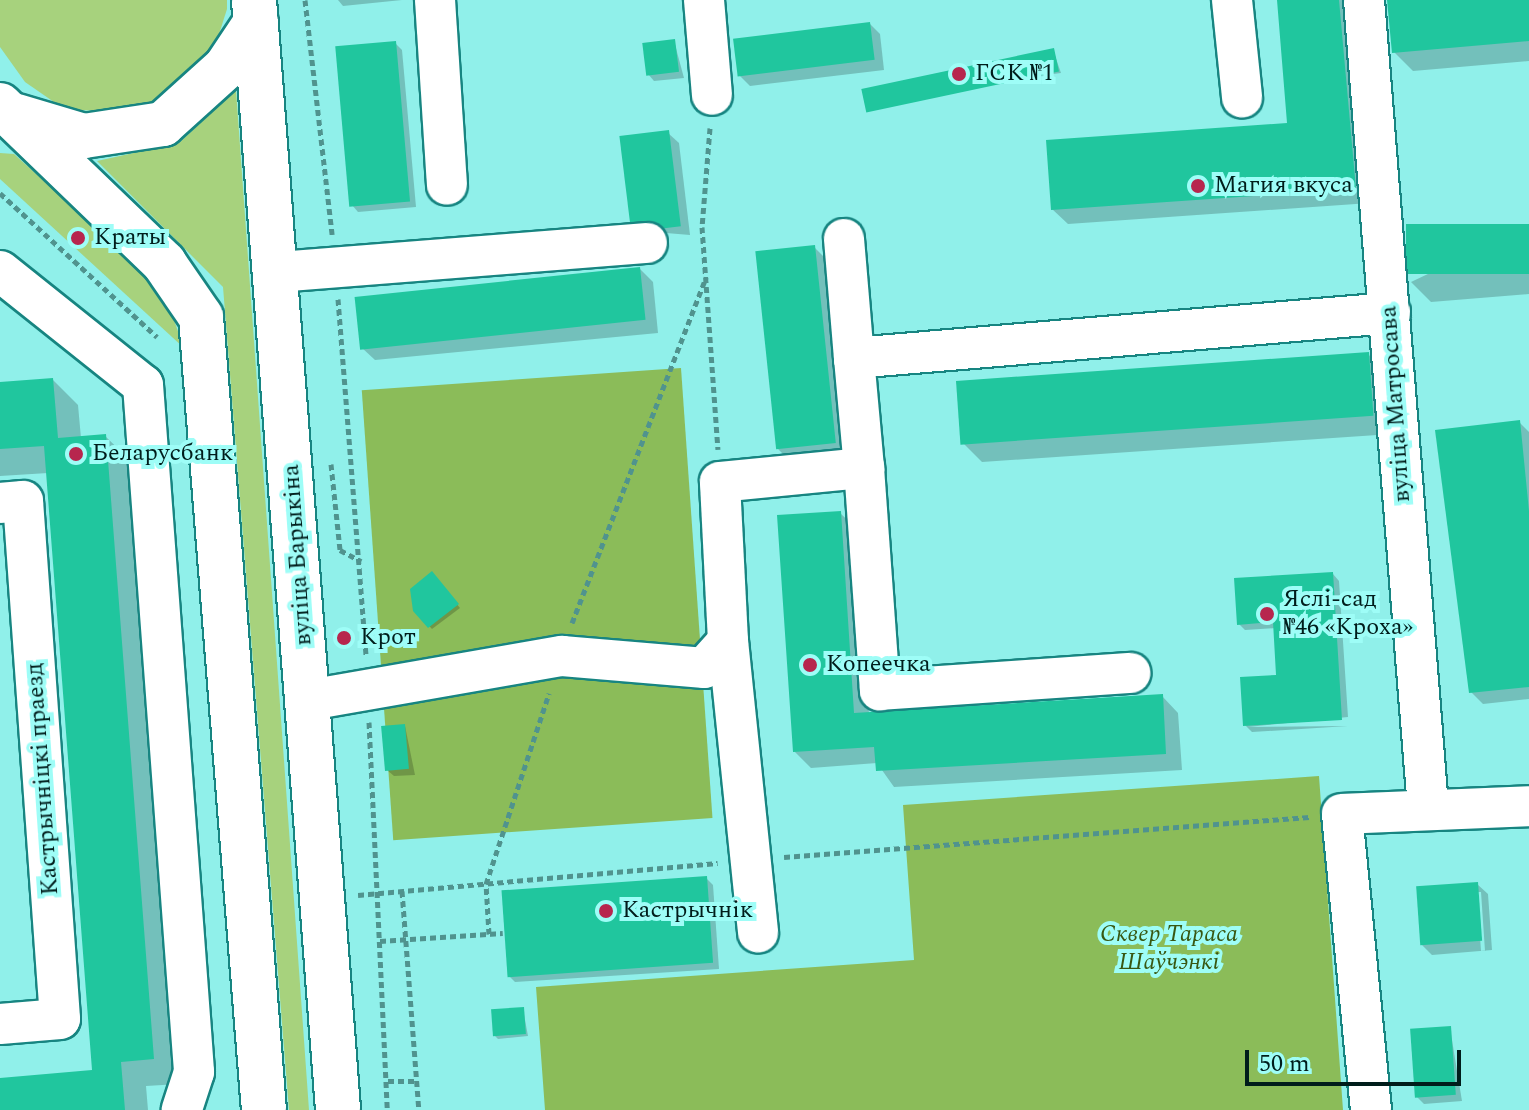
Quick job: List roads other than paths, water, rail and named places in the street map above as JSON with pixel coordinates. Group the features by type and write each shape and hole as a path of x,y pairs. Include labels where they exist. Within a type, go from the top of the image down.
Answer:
{"main road":[{"path":"2,109 44,129 84,136 163,124 226,67 255,11"},
{"name":"вуліца Барыкіна","path":"255,11 338,1110"},
{"path":"2,109 164,263 201,317 264,1110"}],"street":[{"path":"435,0 447,185"},
{"path":"704,0 712,95"},
{"path":"1232,0 1242,97"},
{"name":"вуліца Матросава","path":"1364,0 1428,808"},
{"path":"844,239 880,690 1130,673"},
{"path":"277,272 647,243"},
{"path":"0,271 67,318 143,385 194,1072 182,1110"},
{"path":"854,358 1390,313"},
{"path":"758,932 728,641 720,482 864,468"},
{"name":"Кастрычніцкі праезд","path":"0,503 23,501 60,1019 0,1024"},
{"path":"309,700 368,687 562,656 704,668 728,641"},
{"path":"1371,1110 1342,814 1529,806"}],"place":[{"name":"ГСК №1","path":"959,74"},
{"name":"Магия вкуса","path":"1198,186"},
{"name":"Краты","path":"78,238"},
{"name":"Беларусбанк","path":"76,454"},
{"name":"Яслі-сад №46 «Кроха»","path":"1267,614"},
{"name":"Крот","path":"344,638"},
{"name":"Копеечка","path":"810,665"},
{"name":"Кастрычнік","path":"606,911"}],"park label":[{"name":"Сквер Тараса Шаўчэнкі","path":"1169,949"}]}
